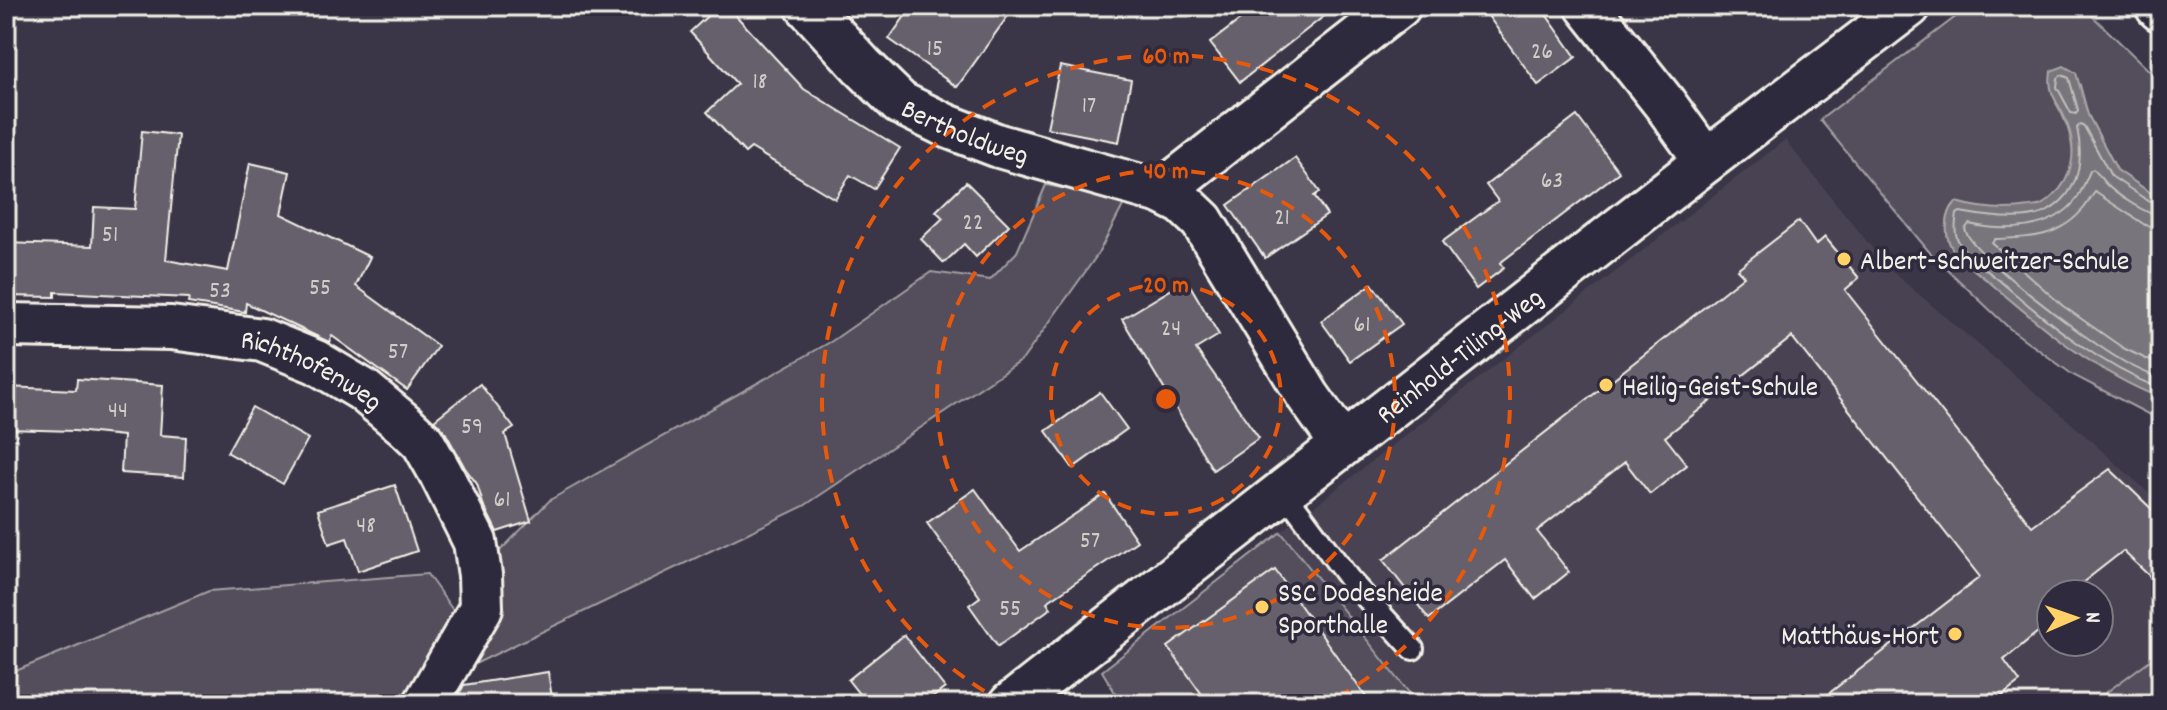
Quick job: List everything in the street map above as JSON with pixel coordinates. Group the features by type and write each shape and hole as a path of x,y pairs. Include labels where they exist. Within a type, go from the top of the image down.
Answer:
{"street":[{"name":"Bertholdweg","path":"807,6 900,103 999,146 1161,192 1183,203 1202,221 1308,396 1342,444"},
{"path":"1161,192 1399,6"},
{"path":"1587,6 1706,161"},
{"name":"Reinhold-Tiling-Weg","path":"1011,704 1909,6"},
{"name":"Richthofenweg","path":"6,325 171,328 262,340 316,362 363,390 423,442 475,542 481,608 425,704"}],"lane":[{"path":"1283,490 1350,580 1413,649"}],"shaded area":[{"path":"1970,6 2082,6 2161,82 2161,200 2117,170 2088,115 2080,85 2056,103 2067,125 2073,162 2065,184 2056,194 2041,205 2021,210 1987,209 1956,202 1948,218 1947,231 1949,243 1961,258 2052,334 2115,376 2161,398 2161,418 2073,375 2009,328 1931,254 1820,120"},
{"path":"1785,140 1890,270 2070,422 2161,504 2161,652 2090,704 1418,704 1281,532"},
{"path":"1046,185 1126,200 1098,254 1023,359 804,506 475,664 494,557 550,500 832,341 931,272 990,280 1017,252"},
{"path":"1281,532 1418,704 1122,704 1102,671"},
{"path":"427,574 455,613 410,704 6,704 6,675 209,591"},
{"path":"2161,652 2161,704 2090,704 2092,703"}],"water":[{"path":"2064,66 2076,73 2088,115 2117,170 2161,200 2161,398 2115,376 2052,334 1966,263 1952,248 1948,237 1948,218 1956,202 1993,209 2038,206 2046,202 2065,181 2072,163 2072,143 2050,80 2051,71"}],"building":[{"path":"718,6 727,6 804,89 900,148 874,189 850,175 835,199 751,148 745,153 707,112 737,84 690,32"},
{"path":"912,6 1015,6 957,87 889,39"},
{"path":"1258,6 1337,6 1240,82 1210,43"},
{"path":"1481,6 1540,6 1576,57 1538,85"},
{"path":"1060,66 1131,80 1119,142 1047,128"},
{"path":"1577,116 1619,172 1500,263 1504,268 1476,289 1442,242 1498,201 1486,185"},
{"path":"142,131 178,135 166,260 228,271 250,163 290,172 281,214 370,257 356,286 438,346 407,390 332,336 329,342 246,303 245,312 188,303 189,298 55,292 55,297 6,296 6,243 92,246 94,207 135,209"},
{"path":"1295,158 1320,192 1314,196 1327,215 1265,258 1228,205"},
{"path":"966,182 1009,225 976,257 964,244 944,263 921,239 943,218 936,211"},
{"path":"1799,221 1816,245 1825,237 1859,278 1845,290 2032,526 2110,469 2161,518 2161,587 2123,551 2088,578 2035,578 2035,634 2004,660 2020,682 1991,704 1815,704 1980,577 1792,337 1665,437 1687,465 1650,494 1625,462 1537,531 1569,572 1535,599 1505,560 1429,619 1383,560 1744,276 1737,269"},
{"path":"1187,280 1219,335 1196,349 1259,438 1213,470 1122,319"},
{"path":"1372,284 1402,324 1350,361 1321,321"},
{"path":"77,379 163,385 160,435 186,437 184,477 121,473 123,436 6,429 6,387 76,390"},
{"path":"480,384 514,428 505,434 531,521 497,532 477,484 444,430 434,420"},
{"path":"1100,392 1127,429 1073,468 1046,431"},
{"path":"252,407 308,439 283,484 227,452"},
{"path":"395,485 417,551 358,571 347,538 329,544 318,510"},
{"path":"975,489 1020,551 1105,494 1137,541 1047,602 1051,608 998,646 969,605 980,597 927,523"},
{"name":"SSC Dodesheide Sporthalle","path":"1275,570 1371,704 1209,704 1168,647"},
{"path":"904,635 945,688 924,704 867,704 848,680"},
{"path":"548,672 553,704 459,704 459,694 464,685"}],"place":[{"name":"Albert-Schweitzer-Schule","path":"1844,259"},
{"name":"Heilig-Geist-Schule","path":"1606,385"},
{"name":"SSC Dodesheide Sporthalle","path":"1262,607"},
{"name":"Matthäus-Hort","path":"1955,634"}]}
